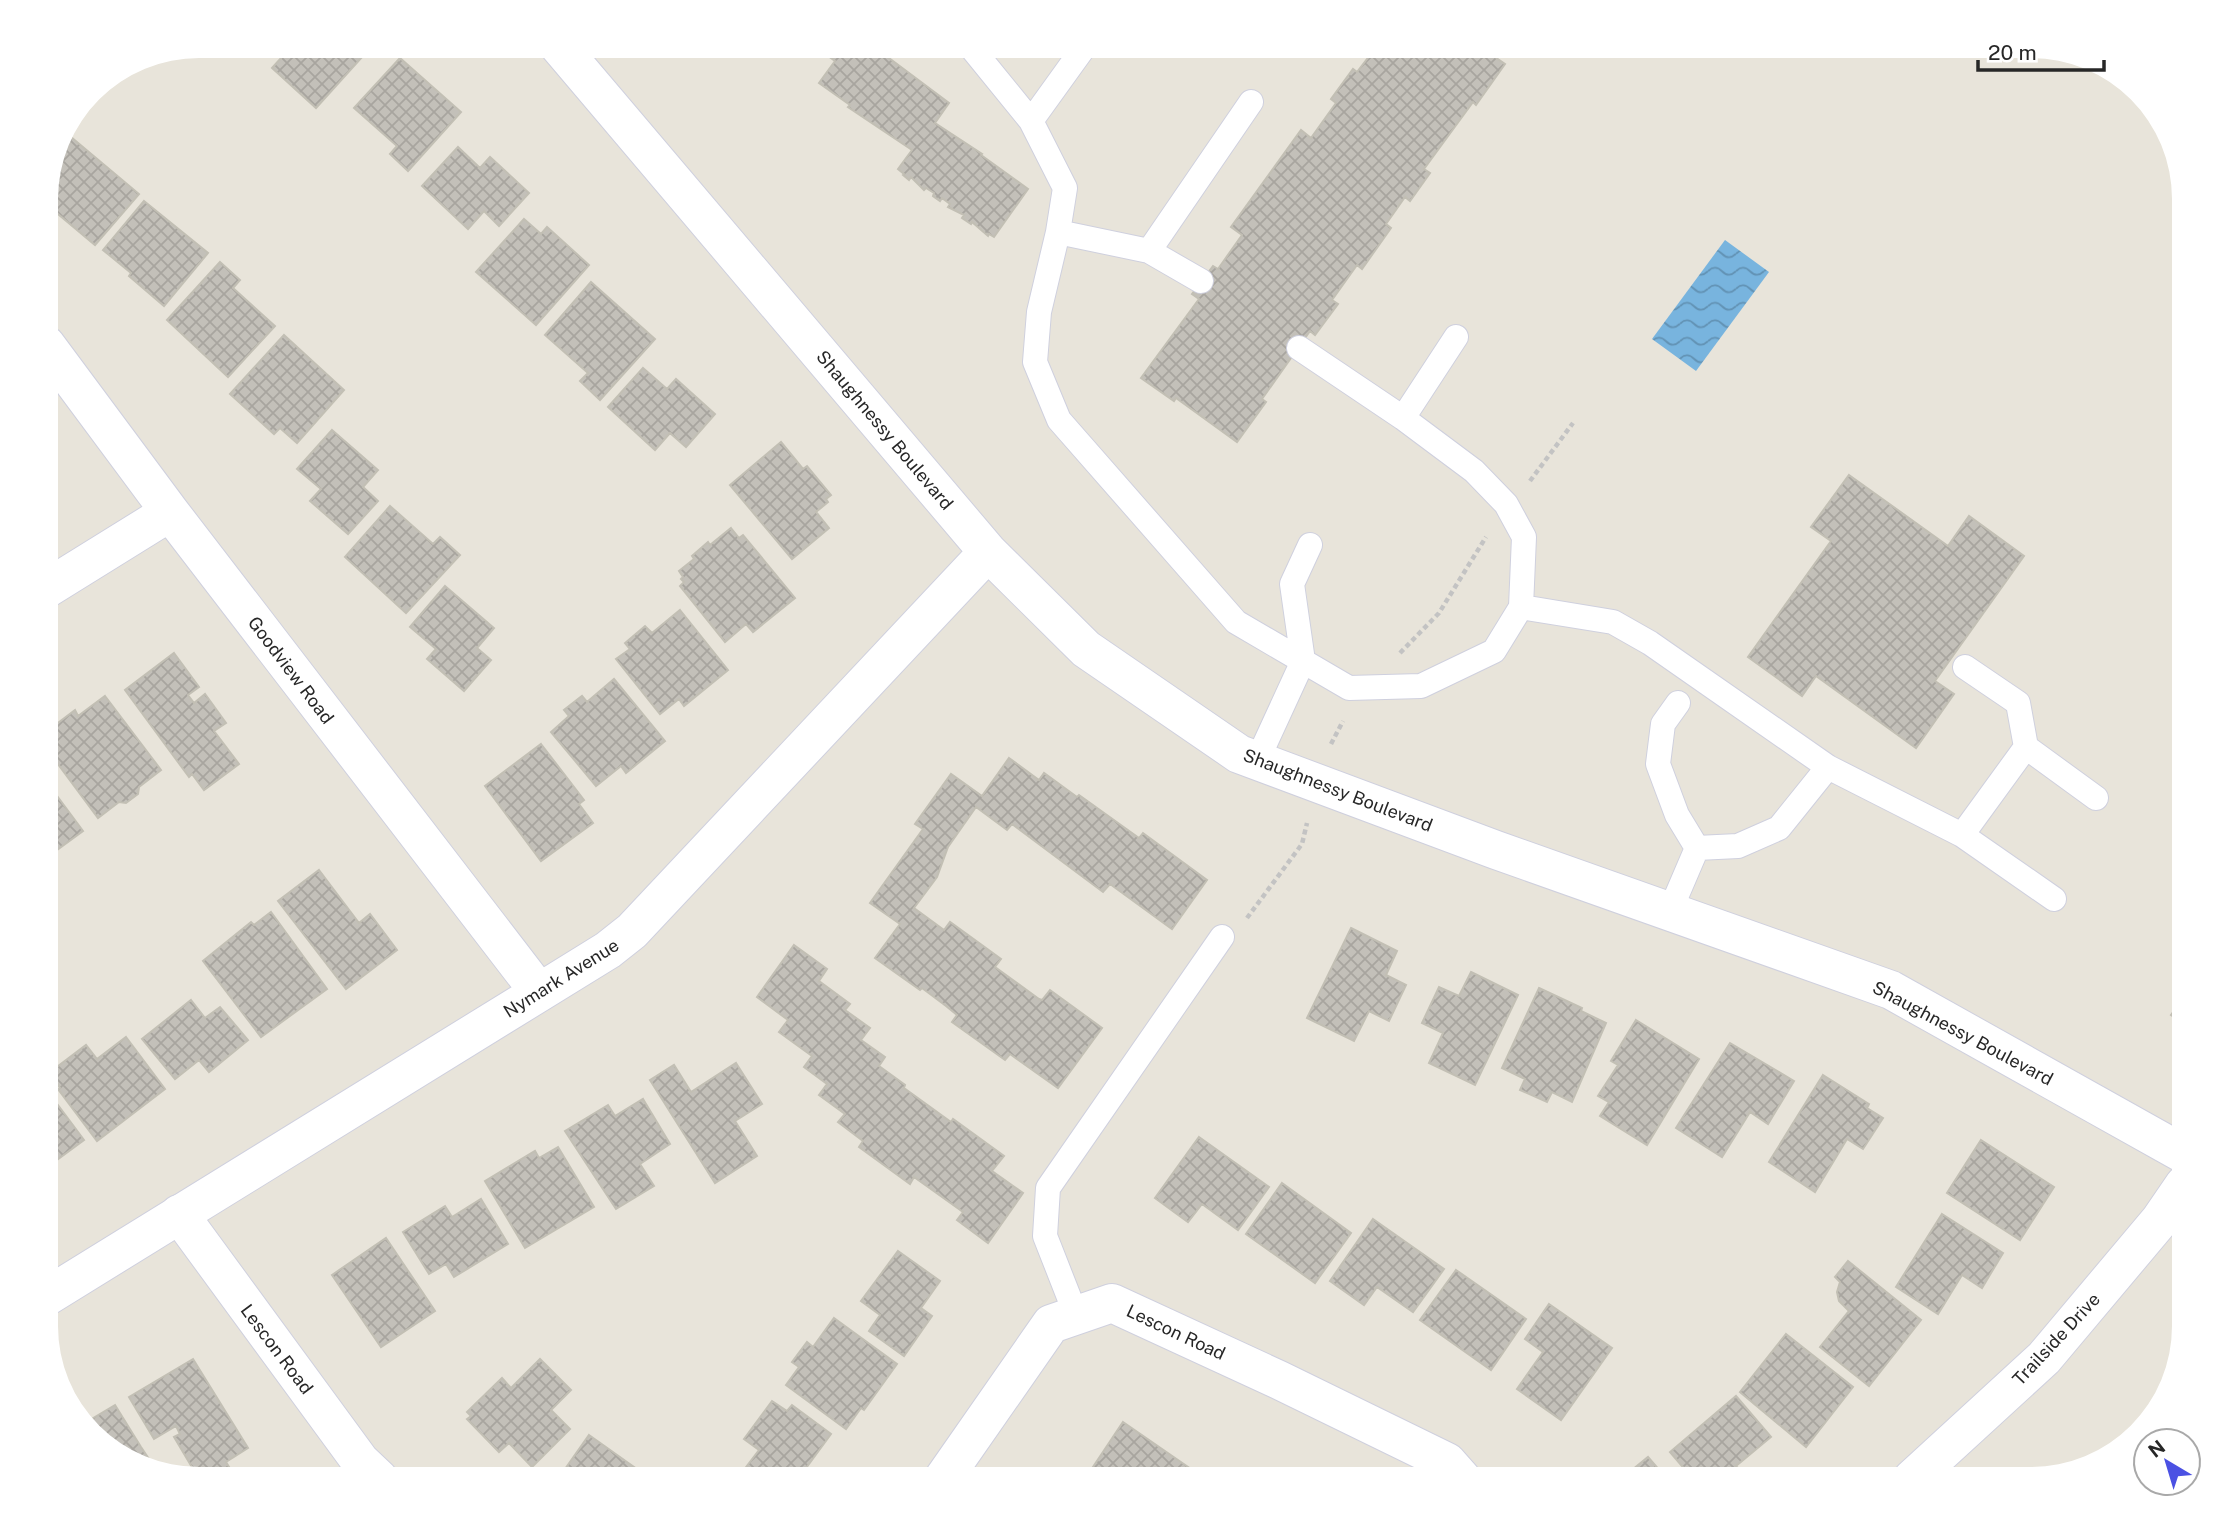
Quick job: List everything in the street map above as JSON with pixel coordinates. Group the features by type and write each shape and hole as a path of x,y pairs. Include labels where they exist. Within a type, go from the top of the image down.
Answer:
{"street":[{"name":"Shaughnessy Boulevard","path":"569,58 988,552 1086,649 1239,754 1891,990 2172,1147"},
{"name":"Goodview Road","path":"58,361 170,512 539,992"},
{"path":"58,582 170,512"},
{"name":"Nymark Avenue","path":"58,1290 608,950 632,931 988,552"},
{"name":"Trailside Drive","path":"1925,1467 2044,1358 2172,1203"},
{"name":"Lescon Road","path":"179,1214 366,1467"},
{"name":"Lescon Road","path":"951,1467 1051,1324 1112,1303 1279,1380 1447,1462 1451,1467"}],"lane":[{"path":"980,58 1031,121 1065,188 1058,232 1039,312 1035,362 1059,420 1236,622 1349,688 1421,686 1493,651 1521,607 1524,537 1506,504 1474,471 1403,418 1299,348"},
{"path":"1031,121 1077,58"},
{"path":"1149,251 1251,102"},
{"path":"1058,232 1149,251 1201,281"},
{"path":"1403,418 1456,337"},
{"path":"1257,761 1303,662 1292,584 1310,545"},
{"path":"1521,607 1613,622 1650,643 1828,767 1962,835 2054,899"},
{"path":"1965,667 2018,703 2026,747 2096,798"},
{"path":"1678,703 1663,724 1658,764 1677,815 1697,848"},
{"path":"1962,835 2026,747"},
{"path":"1697,848 1738,846 1779,828 1828,767"},
{"path":"1670,911 1697,848"},
{"path":"1076,1315 1045,1236 1048,1188 1222,937"}],"path":[{"path":"1394,659 1439,613"},
{"path":"1328,753 1345,716"},
{"path":"1222,937 1237,931 1302,844 1308,818"}],"water":[{"path":"1725,240 1769,272 1696,371 1652,339"}],"building":[{"path":"281,58 361,58 316,108 272,68"},
{"path":"400,58 461,112 408,171 390,154 397,146 354,108"},
{"path":"831,58 889,58 949,103 935,123 1028,189 994,237 989,234 988,236 972,222 971,224 962,218 964,215 948,207 950,204 942,198 940,201 933,196 934,193 926,188 924,190 911,177 909,180 903,175 898,169 912,150 848,107 850,105 819,83 835,61"},
{"path":"1368,58 1496,58 1505,64 1476,105 1473,102 1424,169 1430,173 1410,201 1405,197 1386,224 1391,228 1362,269 1357,265 1332,300 1338,304 1315,335 1310,331 1262,399 1266,402 1237,442 1176,398 1174,401 1141,378 1199,299 1192,294 1213,266 1218,269 1242,235 1231,227 1301,130 1311,138 1336,103 1331,99 1353,69 1357,72"},
{"path":"71,137 139,194 95,245 58,214 59,180"},
{"path":"458,147 480,168 490,157 529,193 499,226 484,211 468,229 422,186"},
{"path":"144,201 208,253 164,306 103,250"},
{"path":"524,219 541,234 547,227 589,265 536,325 476,272"},
{"path":"220,262 240,280 233,288 275,326 228,377 167,320"},
{"path":"591,282 655,339 600,400 580,381 588,373 545,335"},
{"path":"284,335 344,390 297,443 280,428 274,434 230,394"},
{"path":"643,368 667,389 676,379 715,414 686,447 670,433 655,450 608,407"},
{"path":"332,430 378,470 363,487 378,501 348,534 310,501 321,489 297,469"},
{"path":"781,442 803,469 807,466 831,495 826,499 828,502 816,512 829,528 792,559 730,485"},
{"path":"1849,475 1948,546 1969,516 2024,556 1935,681 1954,694 1916,748 1816,676 1802,696 1748,657 1831,541 1811,527"},
{"path":"390,506 433,544 440,537 460,555 406,613 345,557"},
{"path":"731,528 739,538 743,535 795,598 753,632 746,624 725,642 680,586 684,582 679,571 694,559 692,556 708,542 710,545"},
{"path":"445,586 494,628 477,648 491,660 464,691 427,659 436,649 410,627"},
{"path":"680,610 728,670 684,706 679,699 660,714 616,659 630,649 625,643 645,626 652,633"},
{"path":"174,653 199,687 188,695 194,703 205,694 226,723 214,731 239,764 204,790 192,774 189,777 125,690"},
{"path":"614,679 665,741 626,773 621,766 596,786 551,732 569,716 564,710 582,696 587,702"},
{"path":"105,696 161,770 139,787 138,794 126,803 119,802 98,818 58,764 58,723 75,710 78,716"},
{"path":"541,744 584,800 579,804 593,823 541,861 485,786"},
{"path":"1009,758 1039,780 1044,773 1139,838 1143,833 1207,880 1172,929 1110,884 1103,892 1012,824 1007,830 976,807 948,847 937,877 914,908 944,930 950,922 1001,959 995,967 1039,999 1042,1000 1050,990 1102,1028 1058,1088 1010,1054 1005,1060 952,1022 957,1015 946,1006 875,958 900,924 870,903 923,829 915,824 951,774 982,796"},
{"path":"58,797 83,831 58,849"},
{"path":"319,870 359,923 370,914 397,950 346,989 278,901"},
{"path":"271,912 327,989 261,1037 203,961 251,922 254,925"},
{"path":"1351,928 1397,951 1386,975 1406,985 1389,1021 1369,1011 1354,1041 1307,1018"},
{"path":"794,945 827,969 819,981 850,1004 845,1010 870,1028 861,1040 885,1057 879,1066 951,1122 953,1119 1004,1156 992,1171 1023,1193 988,1243 957,1220 963,1212 914,1177 910,1184 859,1147 863,1141 838,1122 845,1114 819,1095 827,1084 804,1067 812,1056 779,1032 788,1020 757,997"},
{"path":"1471,972 1518,995 1475,1085 1429,1063 1443,1033 1422,1023 1439,987 1459,996"},
{"path":"1539,988 1582,1008 1581,1011 1606,1023 1572,1102 1552,1092 1547,1102 1520,1090 1525,1079 1502,1068"},
{"path":"191,1000 205,1018 220,1007 248,1040 209,1072 199,1060 175,1079 142,1039"},
{"path":"1636,1020 1699,1059 1647,1145 1600,1116 1609,1102 1598,1096 1618,1065 1611,1061"},
{"path":"126,1037 165,1089 97,1141 58,1089 58,1066 86,1045 97,1059"},
{"path":"1730,1043 1794,1081 1768,1124 1750,1112 1722,1157 1676,1128"},
{"path":"736,1063 762,1104 735,1121 757,1156 715,1183 650,1080 674,1065 691,1092"},
{"path":"1823,1075 1869,1104 1867,1108 1883,1118 1863,1149 1847,1139 1815,1192 1769,1162"},
{"path":"643,1099 670,1144 640,1164 654,1186 616,1209 565,1131 608,1105 615,1116"},
{"path":"58,1105 84,1140 58,1159"},
{"path":"1199,1137 1269,1187 1238,1230 1202,1204 1188,1222 1155,1198"},
{"path":"1981,1140 2054,1187 2020,1240 1947,1193"},
{"path":"558,1147 594,1207 525,1248 485,1181 535,1151 539,1158"},
{"path":"1282,1183 1351,1233 1315,1283 1246,1234"},
{"path":"481,1199 508,1244 454,1277 446,1264 429,1274 403,1232 445,1206 452,1217"},
{"path":"1942,1214 2003,1253 1982,1288 1962,1275 1938,1314 1896,1287"},
{"path":"1373,1219 1444,1269 1413,1312 1377,1287 1364,1305 1330,1281"},
{"path":"386,1238 435,1311 381,1347 332,1275"},
{"path":"898,1251 940,1281 921,1308 932,1316 904,1356 869,1331 880,1315 861,1301"},
{"path":"1848,1261 1921,1320 1869,1386 1820,1347 1849,1311 1839,1301 1837,1292 1840,1282 1835,1277"},
{"path":"1456,1270 1526,1319 1491,1370 1420,1320"},
{"path":"1549,1304 1612,1348 1561,1420 1517,1389 1543,1352 1525,1339"},
{"path":"834,1318 897,1364 864,1410 861,1408 846,1429 786,1385 799,1367 792,1362 807,1342 813,1347"},
{"path":"1786,1334 1853,1387 1806,1447 1740,1392"},
{"path":"193,1359 248,1448 226,1462 229,1467 192,1467 174,1437 180,1434 176,1426 154,1439 129,1397"},
{"path":"540,1359 571,1390 551,1410 570,1429 532,1467 509,1443 499,1452 467,1419 471,1416 467,1412 502,1378 511,1388"},
{"path":"1736,1396 1771,1437 1737,1467 1683,1467 1670,1452"},
{"path":"772,1401 787,1411 792,1405 831,1434 807,1467 746,1467 759,1450 744,1439"},
{"path":"115,1405 149,1458 120,1443 93,1418"},
{"path":"1123,1422 1188,1467 1093,1467"},
{"path":"589,1435 634,1467 566,1467"},
{"path":"1648,1457 1657,1467 1636,1467"}]}
